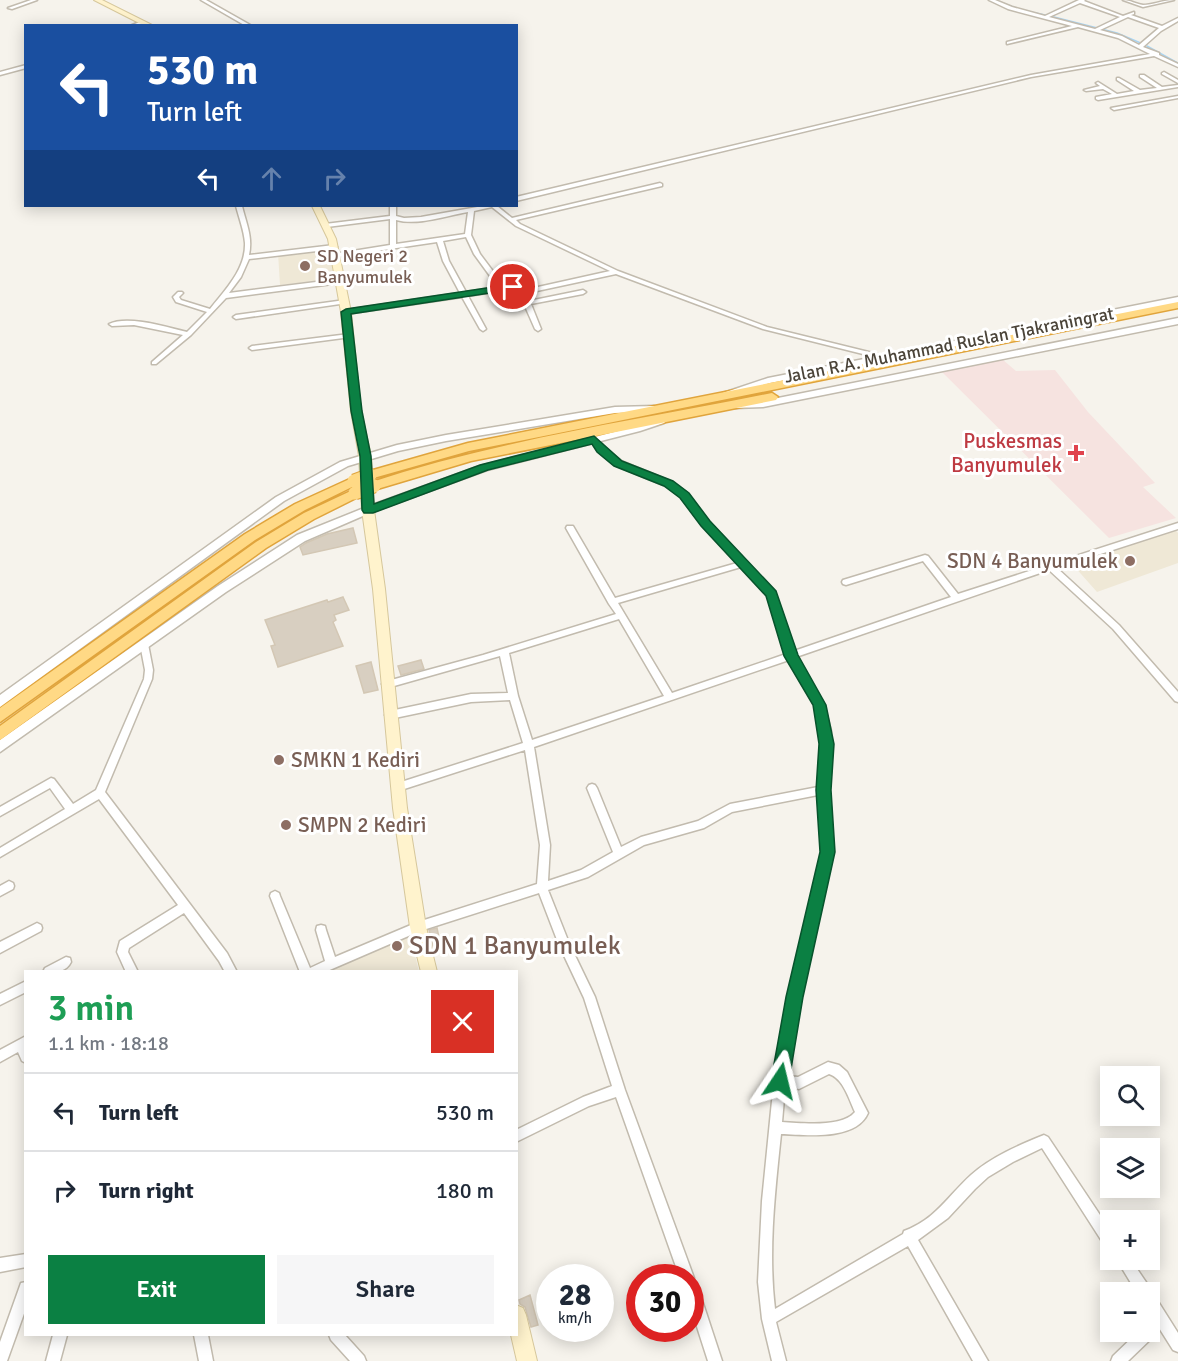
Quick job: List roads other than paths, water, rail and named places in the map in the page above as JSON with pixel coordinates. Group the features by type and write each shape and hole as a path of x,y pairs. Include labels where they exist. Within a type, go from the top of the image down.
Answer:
{"highway":[{"name":"Jalan R.A. Muhammad Ruslan Tjakraningrat","path":"0,716 250,537 300,507 441,453 722,395 1178,306"},
{"name":"Jalan R.A. Muhammad Ruslan Tjakraningrat","path":"372,480 448,462 1178,315"},
{"name":"Jalan R.A. Muhammad Ruslan Tjakraningrat","path":"0,734 261,544 355,487"}],"main road":[{"path":"97,0 143,24"},
{"path":"317,207 327,225 335,251 345,307 356,411 365,456 368,510 379,589 398,787 418,927 429,970"},
{"path":"518,1323 527,1361"}],"street":[{"path":"10,8 35,0"},
{"path":"203,0 246,24"},
{"path":"992,0 1010,8 1099,29 1141,46 1178,66"},
{"path":"1125,0 1143,6 1172,0"},
{"path":"1153,0 1159,3"},
{"path":"1047,16 1083,1 1163,28"},
{"path":"1090,5 1098,2"},
{"path":"1114,10 1135,3"},
{"path":"1099,29 1128,15"},
{"path":"1141,46 1178,19"},
{"path":"1009,43 1080,25"},
{"path":"518,199 1031,76 1157,54"},
{"path":"0,74 24,67"},
{"path":"1164,73 1178,84"},
{"path":"1142,76 1161,89"},
{"path":"1119,79 1139,92"},
{"path":"1098,83 1116,95"},
{"path":"1098,98 1161,89 1178,84"},
{"path":"1086,90 1104,87"},
{"path":"1114,108 1178,97"},
{"path":"510,220 660,185"},
{"path":"154,363 189,334 211,311 224,296 247,257 246,228 239,207"},
{"path":"393,207 393,245"},
{"path":"327,225 393,217 411,220 487,207"},
{"path":"493,207 510,220 616,272 765,328 883,357"},
{"path":"471,210 468,236 477,254 502,288"},
{"path":"247,257 335,251 468,236"},
{"path":"439,239 446,261 483,328"},
{"path":"520,293 616,272"},
{"path":"224,296 340,281"},
{"path":"236,317 466,294 513,287 526,303 538,329"},
{"path":"526,303 583,292"},
{"path":"180,293 176,296 178,301 211,311"},
{"name":"Jalan R.A. Muhammad Ruslan Tjakraningrat","path":"722,395 762,382 1178,300"},
{"name":"Jalan R.A. Muhammad Ruslan Tjakraningrat","path":"732,405 763,404 1178,321"},
{"path":"112,324 134,323 189,334"},
{"path":"252,348 349,336"},
{"name":"Jalan R.A. Muhammad Ruslan Tjakraningrat","path":"0,702 280,499 314,478 365,456 446,438 615,410 654,409"},
{"name":"Jalan R.A. Muhammad Ruslan Tjakraningrat","path":"0,747 144,644 288,546 315,532 368,510 484,468 637,429 666,418"},
{"path":"594,440 618,463 669,484 684,495 705,524 727,544 742,564 774,598 778,622 791,656 814,694 824,723 826,744 823,790 827,852 795,997 780,1081 768,1202 765,1282 769,1319 779,1361"},
{"path":"398,787 529,747 956,598 1178,526"},
{"path":"570,528 669,698"},
{"path":"846,582 925,558 956,598"},
{"path":"612,602 742,564"},
{"path":"1051,567 1116,627 1178,698"},
{"path":"387,684 504,652 620,616"},
{"path":"0,853 100,793 148,679 144,644"},
{"path":"504,652 513,696 529,747 545,845 542,887 557,930 589,997 619,1090 682,1264"},
{"path":"390,715 471,698 513,696"},
{"path":"0,812 51,782 72,810"},
{"path":"592,788 619,854"},
{"path":"316,970 418,927 584,874 641,841 700,825 730,808 823,790"},
{"path":"100,793 186,906 230,970"},
{"path":"275,896 305,970"},
{"path":"131,970 122,952 124,945 186,906"},
{"path":"0,948 37,928"},
{"path":"321,930 331,963"},
{"path":"52,970 66,962"},
{"path":"0,1000 24,987"},
{"path":"0,1056 23,1043"},
{"path":"775,1128 819,1130 834,1128 852,1123 861,1117 862,1113 843,1076 835,1069 828,1068 799,1083 780,1081"},
{"path":"518,1135 587,1101 619,1090"},
{"path":"769,1319 845,1277 945,1213 978,1177 996,1164 1044,1141 1100,1225"},
{"path":"909,1236 981,1361"},
{"path":"0,1265 24,1260"},
{"path":"0,1361 24,1294"},
{"path":"1160,1319 1178,1345"},
{"path":"704,1328 715,1361"},
{"path":"53,1361 60,1336"},
{"path":"201,1336 207,1361"},
{"path":"337,1336 359,1361"},
{"path":"1118,1361 1138,1342"}],"waterway":[{"path":"995,0 1021,10 1045,15"},
{"path":"1054,17 1117,33 1143,44"},
{"path":"1147,46 1178,63"}],"place":[{"name":"SD Negeri 2 Banyumulek","path":"305,266"},
{"name":"Puskesmas Banyumulek","path":"1076,453"},
{"name":"SDN 4 Banyumulek","path":"1130,561"},
{"name":"SMKN 1 Kediri","path":"279,760"},
{"name":"SMPN 2 Kediri","path":"286,825"},
{"name":"SDN 1 Banyumulek","path":"397,946"}]}
